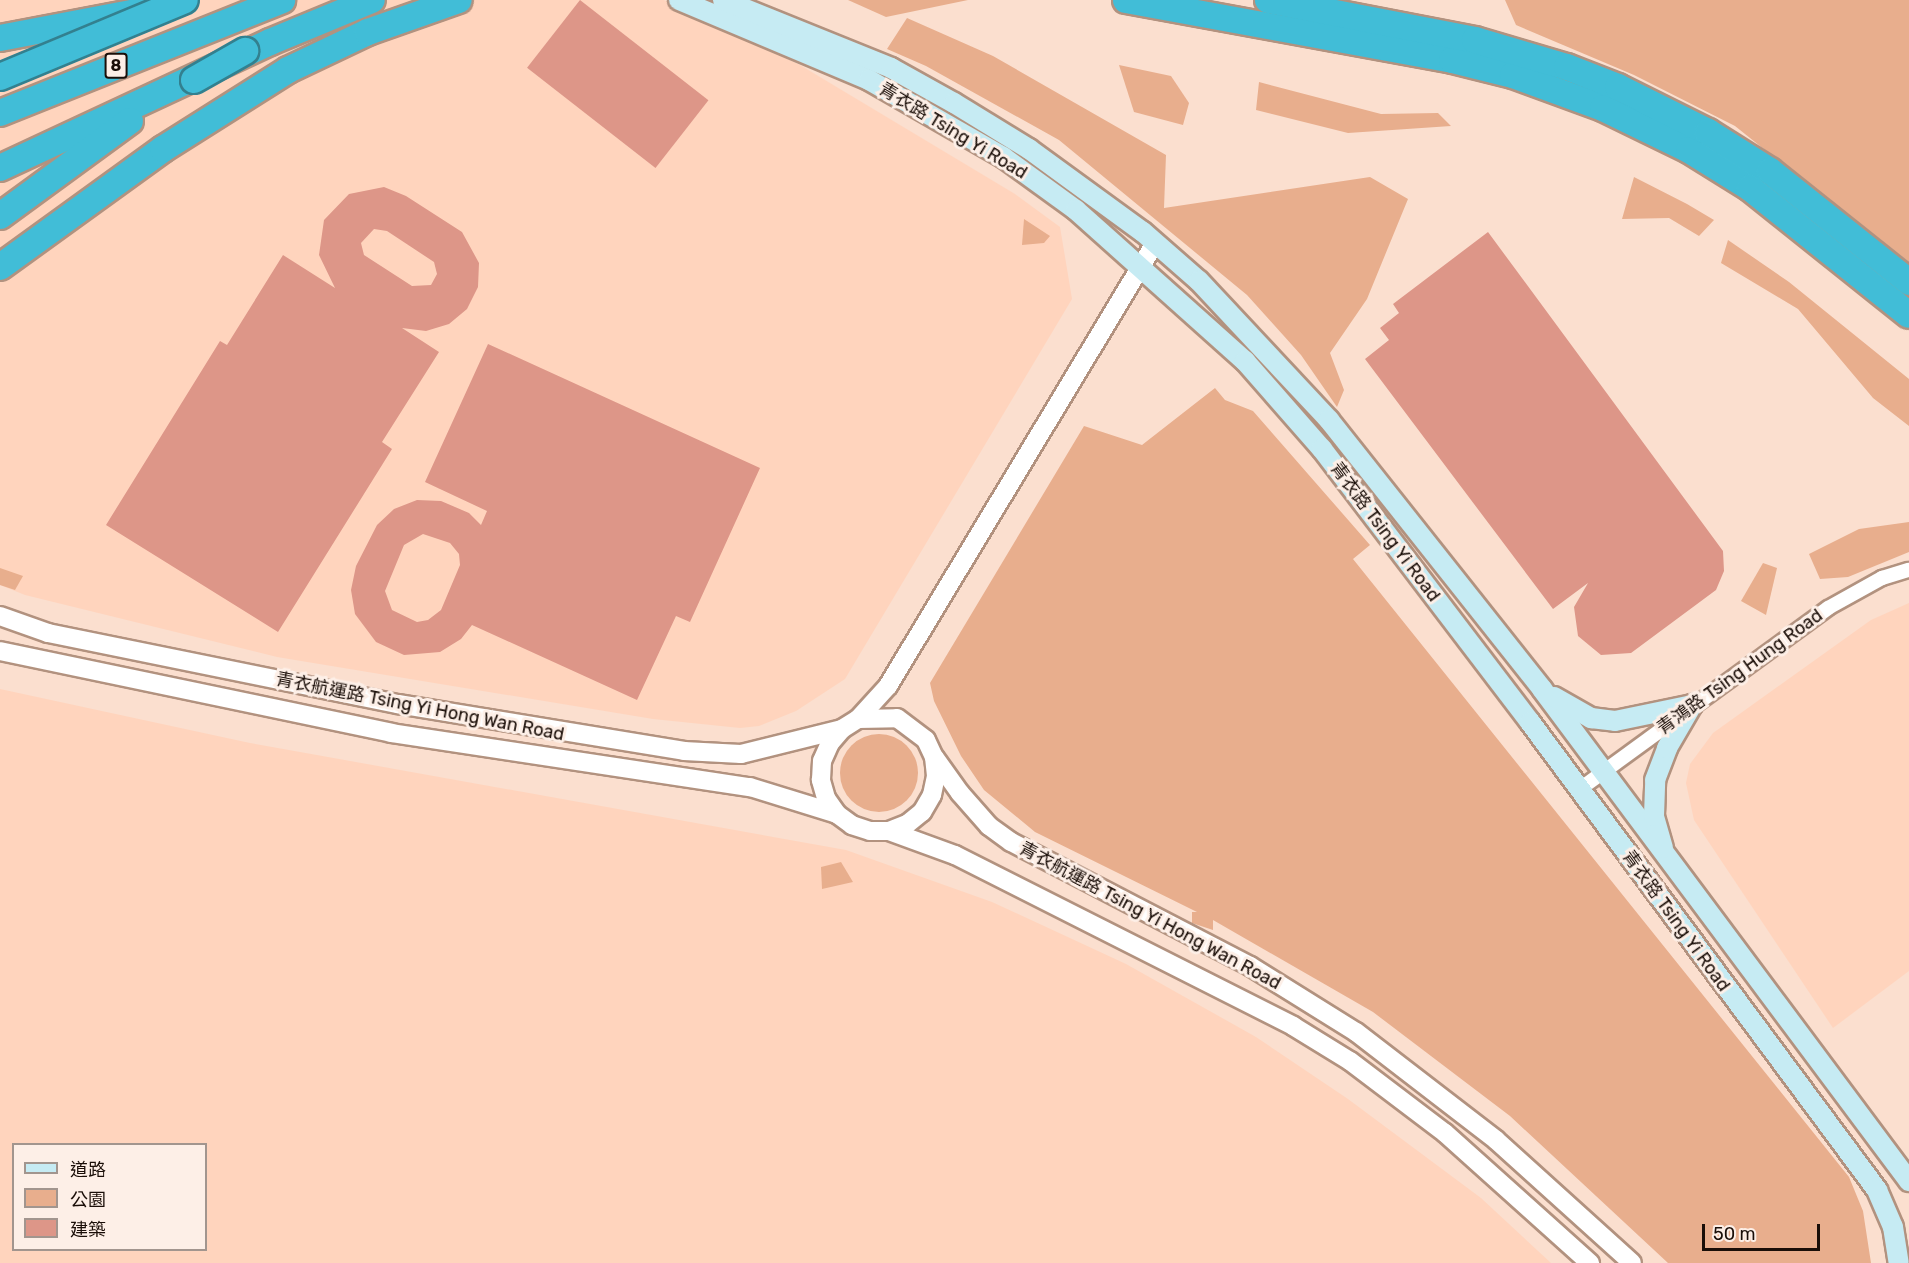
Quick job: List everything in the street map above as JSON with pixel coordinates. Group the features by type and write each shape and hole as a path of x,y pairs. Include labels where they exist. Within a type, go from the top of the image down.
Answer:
{"highway":[{"path":"0,38 87,24 187,0"},
{"name":"8","path":"0,77 187,0"},
{"name":"8","path":"0,113 282,0"},
{"path":"0,216 140,114 333,0"},
{"path":"0,168 260,47 372,0"},
{"path":"0,267 164,149 260,87 368,32 459,0"},
{"path":"1126,0 1452,60 1560,91 1689,150 1783,212 1909,315"},
{"path":"1268,0 1414,26 1522,52 1618,87 1708,132 1804,196 1909,282"}],"main road":[{"name":"青衣路 Tsing Yi Road","path":"679,0 868,80 982,145 1076,210 1245,361 1322,449 1580,789 1877,1190 1893,1227 1899,1263"},
{"name":"青衣路 Tsing Yi Road","path":"723,0 891,68 954,103 1029,149 1155,243 1199,281 1329,420 1542,689 1667,860 1909,1181"},
{"path":"1542,689 1578,712 1604,720 1628,719 1692,705"},
{"path":"1667,860 1654,816 1656,780 1674,734 1692,705"}],"street":[{"path":"888,686 897,718 926,740 934,757 936,776 932,795 922,812 907,824 889,831 861,828 837,814 826,798 821,780 822,761 842,729 858,719 888,686 1155,243"},
{"name":"青鴻路 Tsing Hung Road","path":"1580,789 1603,774 1692,705 1828,608 1882,578 1909,570"},
{"name":"青衣航運路 Tsing Yi Hong Wan Road","path":"0,616 48,633 398,705 684,751 741,754 842,729"},
{"name":"青衣航運路 Tsing Yi Hong Wan Road","path":"0,651 392,734 750,787 837,814"},
{"path":"858,719 897,718"},
{"name":"青衣航運路 Tsing Yi Hong Wan Road","path":"934,757 960,794 989,826 1011,842 1250,966 1356,1032 1496,1140 1632,1263"},
{"name":"青衣航運路 Tsing Yi Hong Wan Road","path":"889,831 955,855 1293,1026 1331,1049 1445,1133 1590,1263"}],"shaded area":[{"path":"0,0 664,0 800,65 1015,194 1060,227 1072,299 845,679 796,711 759,726 740,728 653,719 277,657 25,595 0,585"},
{"path":"1909,603 1909,971 1833,1028 1694,820 1686,783 1690,764 1713,733 1871,620"},
{"path":"0,689 250,743 846,850 992,902 1126,964 1256,1037 1348,1099 1481,1198 1551,1263 0,1263"}],"green space":[{"path":"848,0 968,0 886,17"},
{"path":"1505,0 1909,0 1909,265 1735,126 1634,75 1516,25"},
{"path":"907,18 993,56 1166,155 1164,208 1370,177 1408,199 1367,299 1330,353 1344,390 1337,407 1301,355 1247,295 1059,140 926,66 887,49"},
{"path":"1119,65 1171,76 1189,103 1183,125 1134,112"},
{"path":"1259,82 1381,114 1438,113 1451,126 1348,133 1256,110"},
{"path":"1634,177 1714,220 1699,236 1669,218 1622,219"},
{"path":"1024,219 1050,236 1044,243 1022,245"},
{"path":"1728,240 1789,282 1909,379 1909,426 1873,398 1798,309 1721,263"},
{"path":"1215,388 1225,400 1253,411 1370,545 1353,559 1849,1177 1863,1211 1871,1263 1668,1263 1510,1116 1373,1012 1213,920 1213,930 1192,923 1192,912 1197,912 1035,832 984,790 961,756 934,701 930,683 1084,426 1142,445"},
{"path":"1909,522 1909,552 1848,577 1820,579 1809,554 1859,529"},
{"path":"1763,563 1777,568 1766,615 1741,601"},
{"path":"0,568 23,576 15,590 0,585"},
{"path":"871,734 887,734 901,740 912,751 918,765 918,781 912,795 901,806 887,812 871,812 857,806 846,795 840,781 840,765 846,751 857,740"},
{"path":"841,862 853,882 822,889 821,867"}],"building":[{"path":"580,0 708,100 655,168 527,68"},
{"path":"384,187 406,196 462,232 479,263 478,287 467,309 449,324 426,331 402,328 439,352 382,442 392,449 278,632 106,525 220,341 227,345 283,255 335,288 319,255 324,220 349,194","holes":["374,229 387,231 434,262 437,274 431,285 412,286 364,255 361,243"]},
{"path":"1488,232 1723,551 1724,571 1716,590 1631,653 1601,655 1578,636 1574,607 1588,583 1553,609 1365,359 1389,340 1380,328 1399,313 1393,304"},
{"path":"488,344 760,468 690,622 676,616 637,700 472,625 461,639 440,652 404,655 376,642 355,614 351,590 356,566 377,525 394,509 417,500 441,501 469,513 481,525 487,511 425,482","holes":["423,534 450,543 459,554 460,565 441,610 428,620 417,622 392,610 385,591 404,545"]}]}
